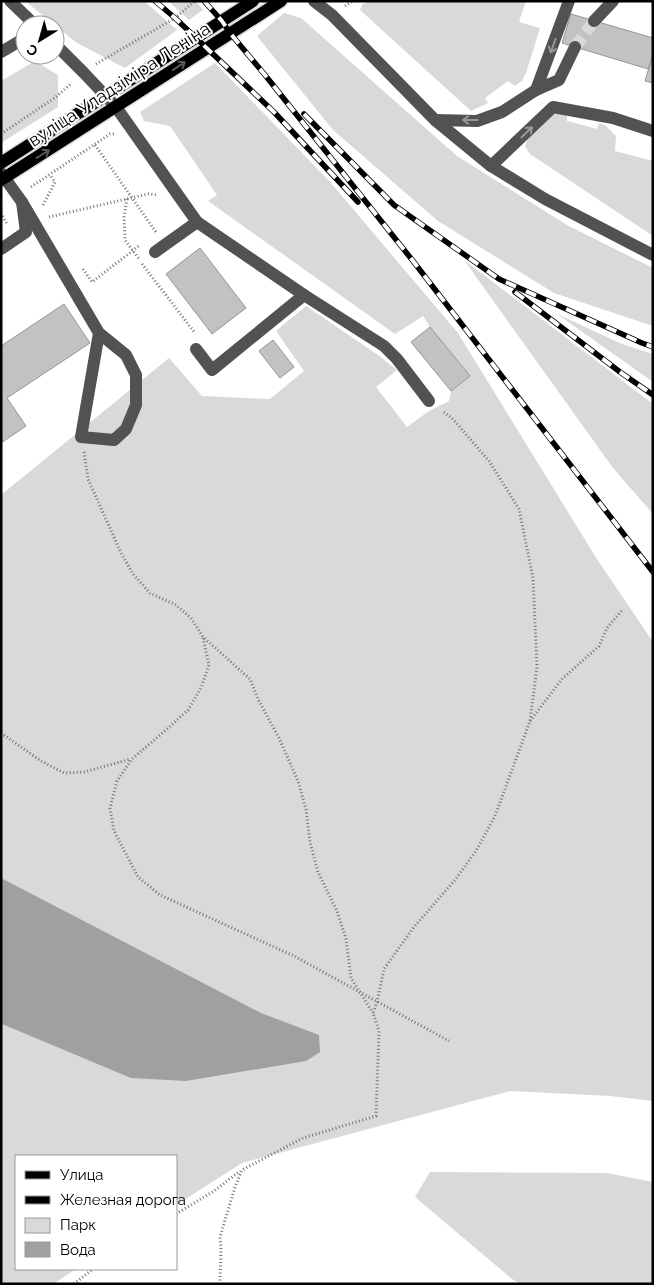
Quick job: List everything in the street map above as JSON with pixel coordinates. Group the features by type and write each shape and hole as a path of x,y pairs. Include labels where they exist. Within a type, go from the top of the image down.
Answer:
{"main road":[{"name":"вуліца Уладзіміра Леніна","path":"1,163 253,1"},
{"name":"вуліца Уладзіміра Леніна","path":"2,177 116,107 281,1"}],"lane":[{"path":"10,1 25,15"},
{"path":"314,1 332,15 435,120 492,166 545,199 653,255"},
{"path":"536,90 569,1"},
{"path":"594,21 613,1"},
{"path":"1,52 15,44"},
{"path":"435,120 476,121 502,112 536,90 559,80 574,47"},
{"path":"65,54 116,107 197,222 304,295 384,346 397,359 429,402"},
{"path":"492,166 553,107 613,118 653,131"},
{"path":"2,177 20,199 99,333 126,355 136,375 136,405 126,429 114,440 81,437 99,333"},
{"path":"1,249 26,232 20,199"},
{"path":"155,252 197,222"},
{"path":"197,343 212,370 304,295"}],"path":[{"path":"20,199 50,175 110,134 118,134"},
{"path":"95,145 156,232"},
{"path":"40,210 55,182 50,175"},
{"path":"52,226 46,218 148,194 164,196"},
{"path":"127,199 124,217 125,240 197,343"},
{"path":"150,237 162,228"},
{"path":"80,266 92,282 144,242"},
{"path":"373,1013 378,1002 384,969 414,927 455,880 476,851 495,816 530,721 537,667 533,578 519,509 489,461 452,418 429,402"},
{"path":"81,437 88,479 121,553 133,574 150,593 176,605 191,618 203,637 250,679 298,781 306,809 310,842 318,872 338,911 346,939 351,978 373,1013 379,1031 376,1116 303,1138 242,1170 214,1191 178,1213"},
{"path":"530,721 562,679 599,646 607,628 623,609"},
{"path":"203,637 209,664 201,688 188,710 132,759 117,781 110,808 114,831 138,877 160,895 294,956 449,1040"},
{"path":"1,733 41,761 64,773 84,772 132,759"},
{"path":"220,1284 220,1237 242,1170"},
{"path":"74,1284 92,1270"}],"green space":[{"path":"25,1 144,1 177,30 125,68 77,43 65,33 65,15 42,15"},
{"path":"168,1 196,1 203,10 189,20"},
{"path":"368,1 526,1 519,22 540,28 522,81 515,86 508,81 485,98 488,103 471,111 360,10 362,5"},
{"path":"284,13 301,18 457,156 567,225 653,268 653,326 554,293 438,221 333,130 257,36"},
{"path":"215,63 331,183 458,333 595,556 653,642 653,1101 610,1096 510,1091 242,1163 178,1204 178,1155 15,1155 15,1270 74,1270 53,1284 1,1284 1,495 169,358 202,396 270,399 304,371 276,331 306,306 397,370 376,387 407,427 429,411 449,401 451,391 470,376 423,316 395,334 208,201 217,195 170,126 144,121 140,112"},
{"path":"28,65 42,65 58,75 58,107 1,143 1,81"},
{"path":"552,112 567,114 567,121 597,129 599,123 605,125 616,136 615,151 653,161 653,236 530,154 525,146 530,132"},
{"path":"464,260 653,404 653,514 613,468"},
{"path":"557,314 622,344 653,354 653,382"},
{"path":"430,1172 607,1173 653,1182 653,1284 520,1284 415,1197"}],"water":[{"path":"1,878 261,1013 319,1035 320,1052 306,1061 186,1081 131,1078 2,1024"}],"building":[{"path":"571,14 653,38 653,54 648,69 562,43"},
{"path":"653,54 653,83 645,81"},
{"path":"200,248 246,308 212,334 166,274"},
{"path":"64,304 90,343 7,398 26,426 1,443 1,346"},
{"path":"430,327 470,376 451,391 411,342"},
{"path":"273,340 294,367 280,378 259,351"}],"tunnel":[{"path":"575,47 594,21"}],"railway":[{"path":"155,1 274,112 358,202"},
{"path":"204,1 413,261 653,572"},
{"path":"304,114 394,205 499,279 653,347"},
{"path":"515,292 653,395"}]}
